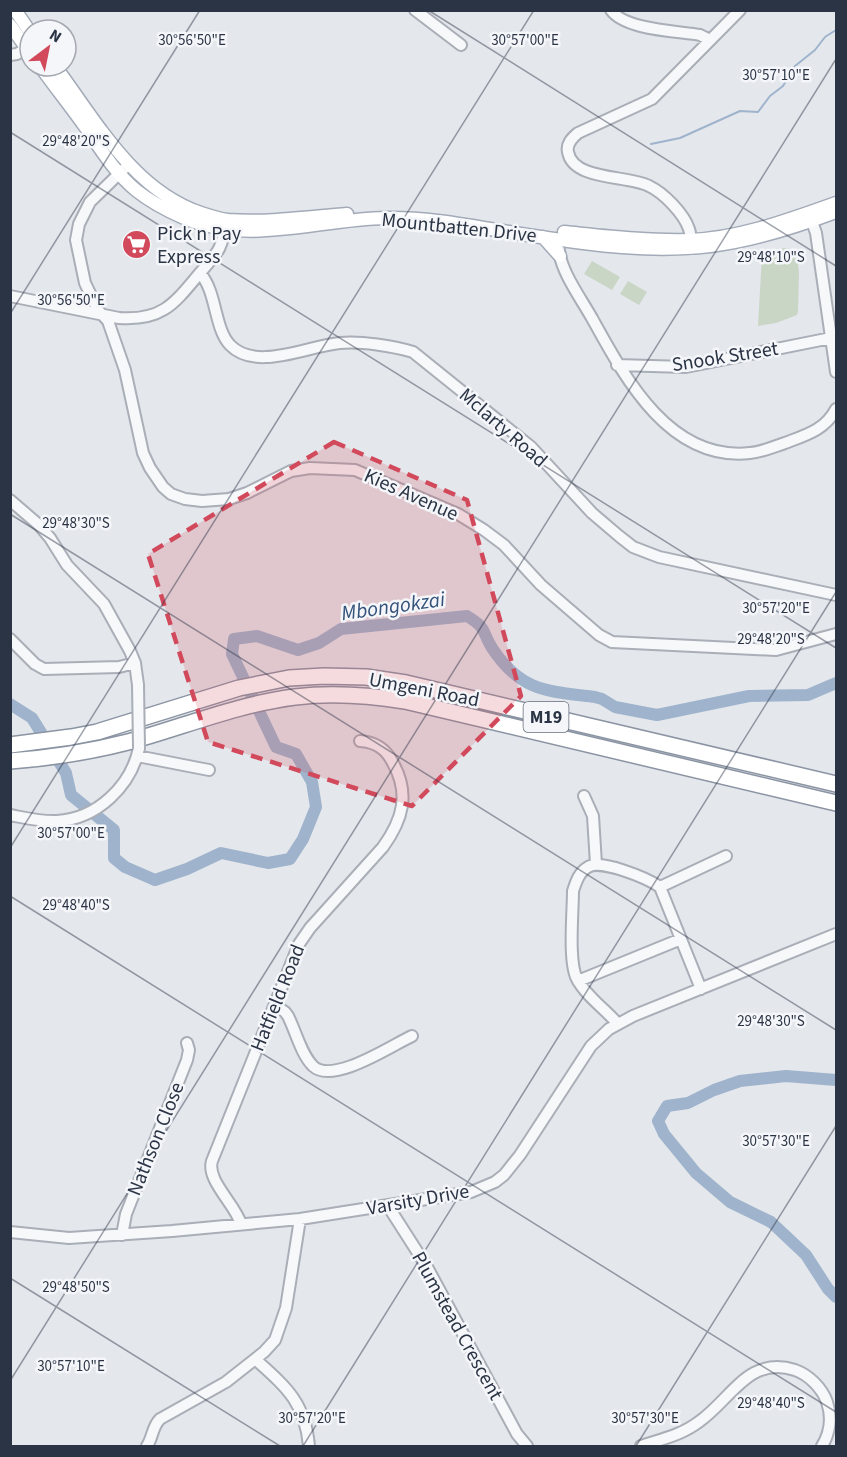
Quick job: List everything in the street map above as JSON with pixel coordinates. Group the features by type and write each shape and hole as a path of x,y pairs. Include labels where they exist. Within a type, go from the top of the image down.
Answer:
{"highway":[{"name":"Umgeni Road","path":"10,745 97,732 247,686 289,678 366,677 406,683 837,784"},
{"name":"Umgeni Road","path":"10,761 41,759 128,742 256,704 326,694 370,695 405,700 837,803"}],"main road":[{"name":"Mountbatten Drive","path":"50,78 124,169"},
{"name":"Mountbatten Drive","path":"63,78 137,191 170,205 204,225 350,214 436,215 625,247 733,243 810,217 837,212"},
{"name":"Mountbatten Drive","path":"810,217 837,203"},
{"name":"Mountbatten Drive","path":"226,225 238,231 274,231 394,218 543,237 560,236"},
{"path":"543,237 560,256"}],"street":[{"path":"415,10 461,45"},
{"path":"611,10 617,18 630,24 700,35 710,40"},
{"path":"691,244 689,230 681,217 652,187 639,181 605,177 580,168 569,157 567,148 572,138 578,133 652,99 740,10"},
{"name":"Kies Avenue","path":"124,169 90,202 79,224 76,240 85,283 98,310 105,316 125,370 143,453 150,468 171,494 189,501 229,499 247,493 291,471 310,468 355,470 458,514 484,530 504,545 541,585 599,635 612,642 776,650 837,634"},
{"path":"810,217 816,233 837,372"},
{"path":"10,296 105,316 134,319 161,313 178,300 219,250 224,241 226,225"},
{"path":"560,236 560,256 574,287 617,365 649,408 668,426 691,441 725,452 737,454 757,452 823,427 837,409"},
{"name":"Mclarty Road","path":"200,273 207,282 227,342 240,353 272,357 342,343 400,348 413,352 531,447 592,513 633,547 659,557 837,595"},
{"name":"Snook Street","path":"617,365 686,367 831,338"},
{"path":"10,500 39,525 50,538 66,565 104,604 135,663 138,686 138,752 133,767 122,785 93,810 59,821 43,821 10,815"},
{"path":"10,639 35,664 44,669 119,667 135,663"},
{"name":"Hatfield Road","path":"241,1224 234,1208 214,1179 210,1166 293,957 304,935 382,847 392,834 399,818 403,797 402,783 394,765 377,744 360,741"},
{"path":"138,752 209,770"},
{"path":"584,796 593,816 596,864"},
{"path":"660,886 726,856"},
{"path":"618,1024 578,981 572,963 573,891 576,881 588,866 596,864 651,881 660,886 701,989"},
{"name":"Varsity Drive","path":"10,1232 60,1238 122,1235 300,1219 460,1196 486,1186 504,1175 520,1155 587,1051 602,1034 633,1016 837,934"},
{"path":"578,981 681,939"},
{"path":"275,1005 288,1016 310,1062 322,1071 358,1064 412,1036"},
{"name":"Nathson Close","path":"122,1235 126,1214 187,1060 189,1050 187,1043"},
{"name":"Plumstead Crescent","path":"388,1206 427,1267 517,1434 527,1446"},
{"path":"151,1444 153,1429 160,1419 206,1395 237,1374 270,1346 281,1328 286,1308 300,1219"},
{"path":"255,1359 280,1382 298,1405 306,1420 309,1446"},
{"path":"641,1446 680,1434 708,1415 750,1374 770,1367 799,1372 810,1378 823,1393 830,1416 828,1433 822,1446"}],"highlighted area":[{"path":"334,442 467,500 521,696 412,806 208,742 148,554"}],"green space":[{"path":"784,248 796,250 799,272 797,315 776,323 758,326 762,255"},
{"path":"592,261 620,277 612,290 584,274"},
{"path":"628,281 647,292 639,305 620,294"}],"waterway":[{"path":"651,144 680,138 740,111 758,112 770,96 783,86 795,66 815,50 825,37 836,30"},
{"name":"Mbongokzai","path":"10,704 32,718 66,773 71,795 114,830 114,858 125,867 155,880 187,869 221,853 268,863 290,859 303,839 316,807 312,782 296,754 276,747 232,654 234,639 257,636 298,650 319,643 341,629 467,616 481,627 492,648 503,662 514,673 536,687 595,697 615,707 657,715 749,696 808,695 836,683"},
{"path":"836,1080 786,1076 740,1081 714,1090 688,1103 667,1106 658,1121 664,1134 696,1173 730,1202 771,1222 806,1255 828,1289 836,1297"}],"place":[{"name":"Pick n Pay Express","path":"136,245"}]}
